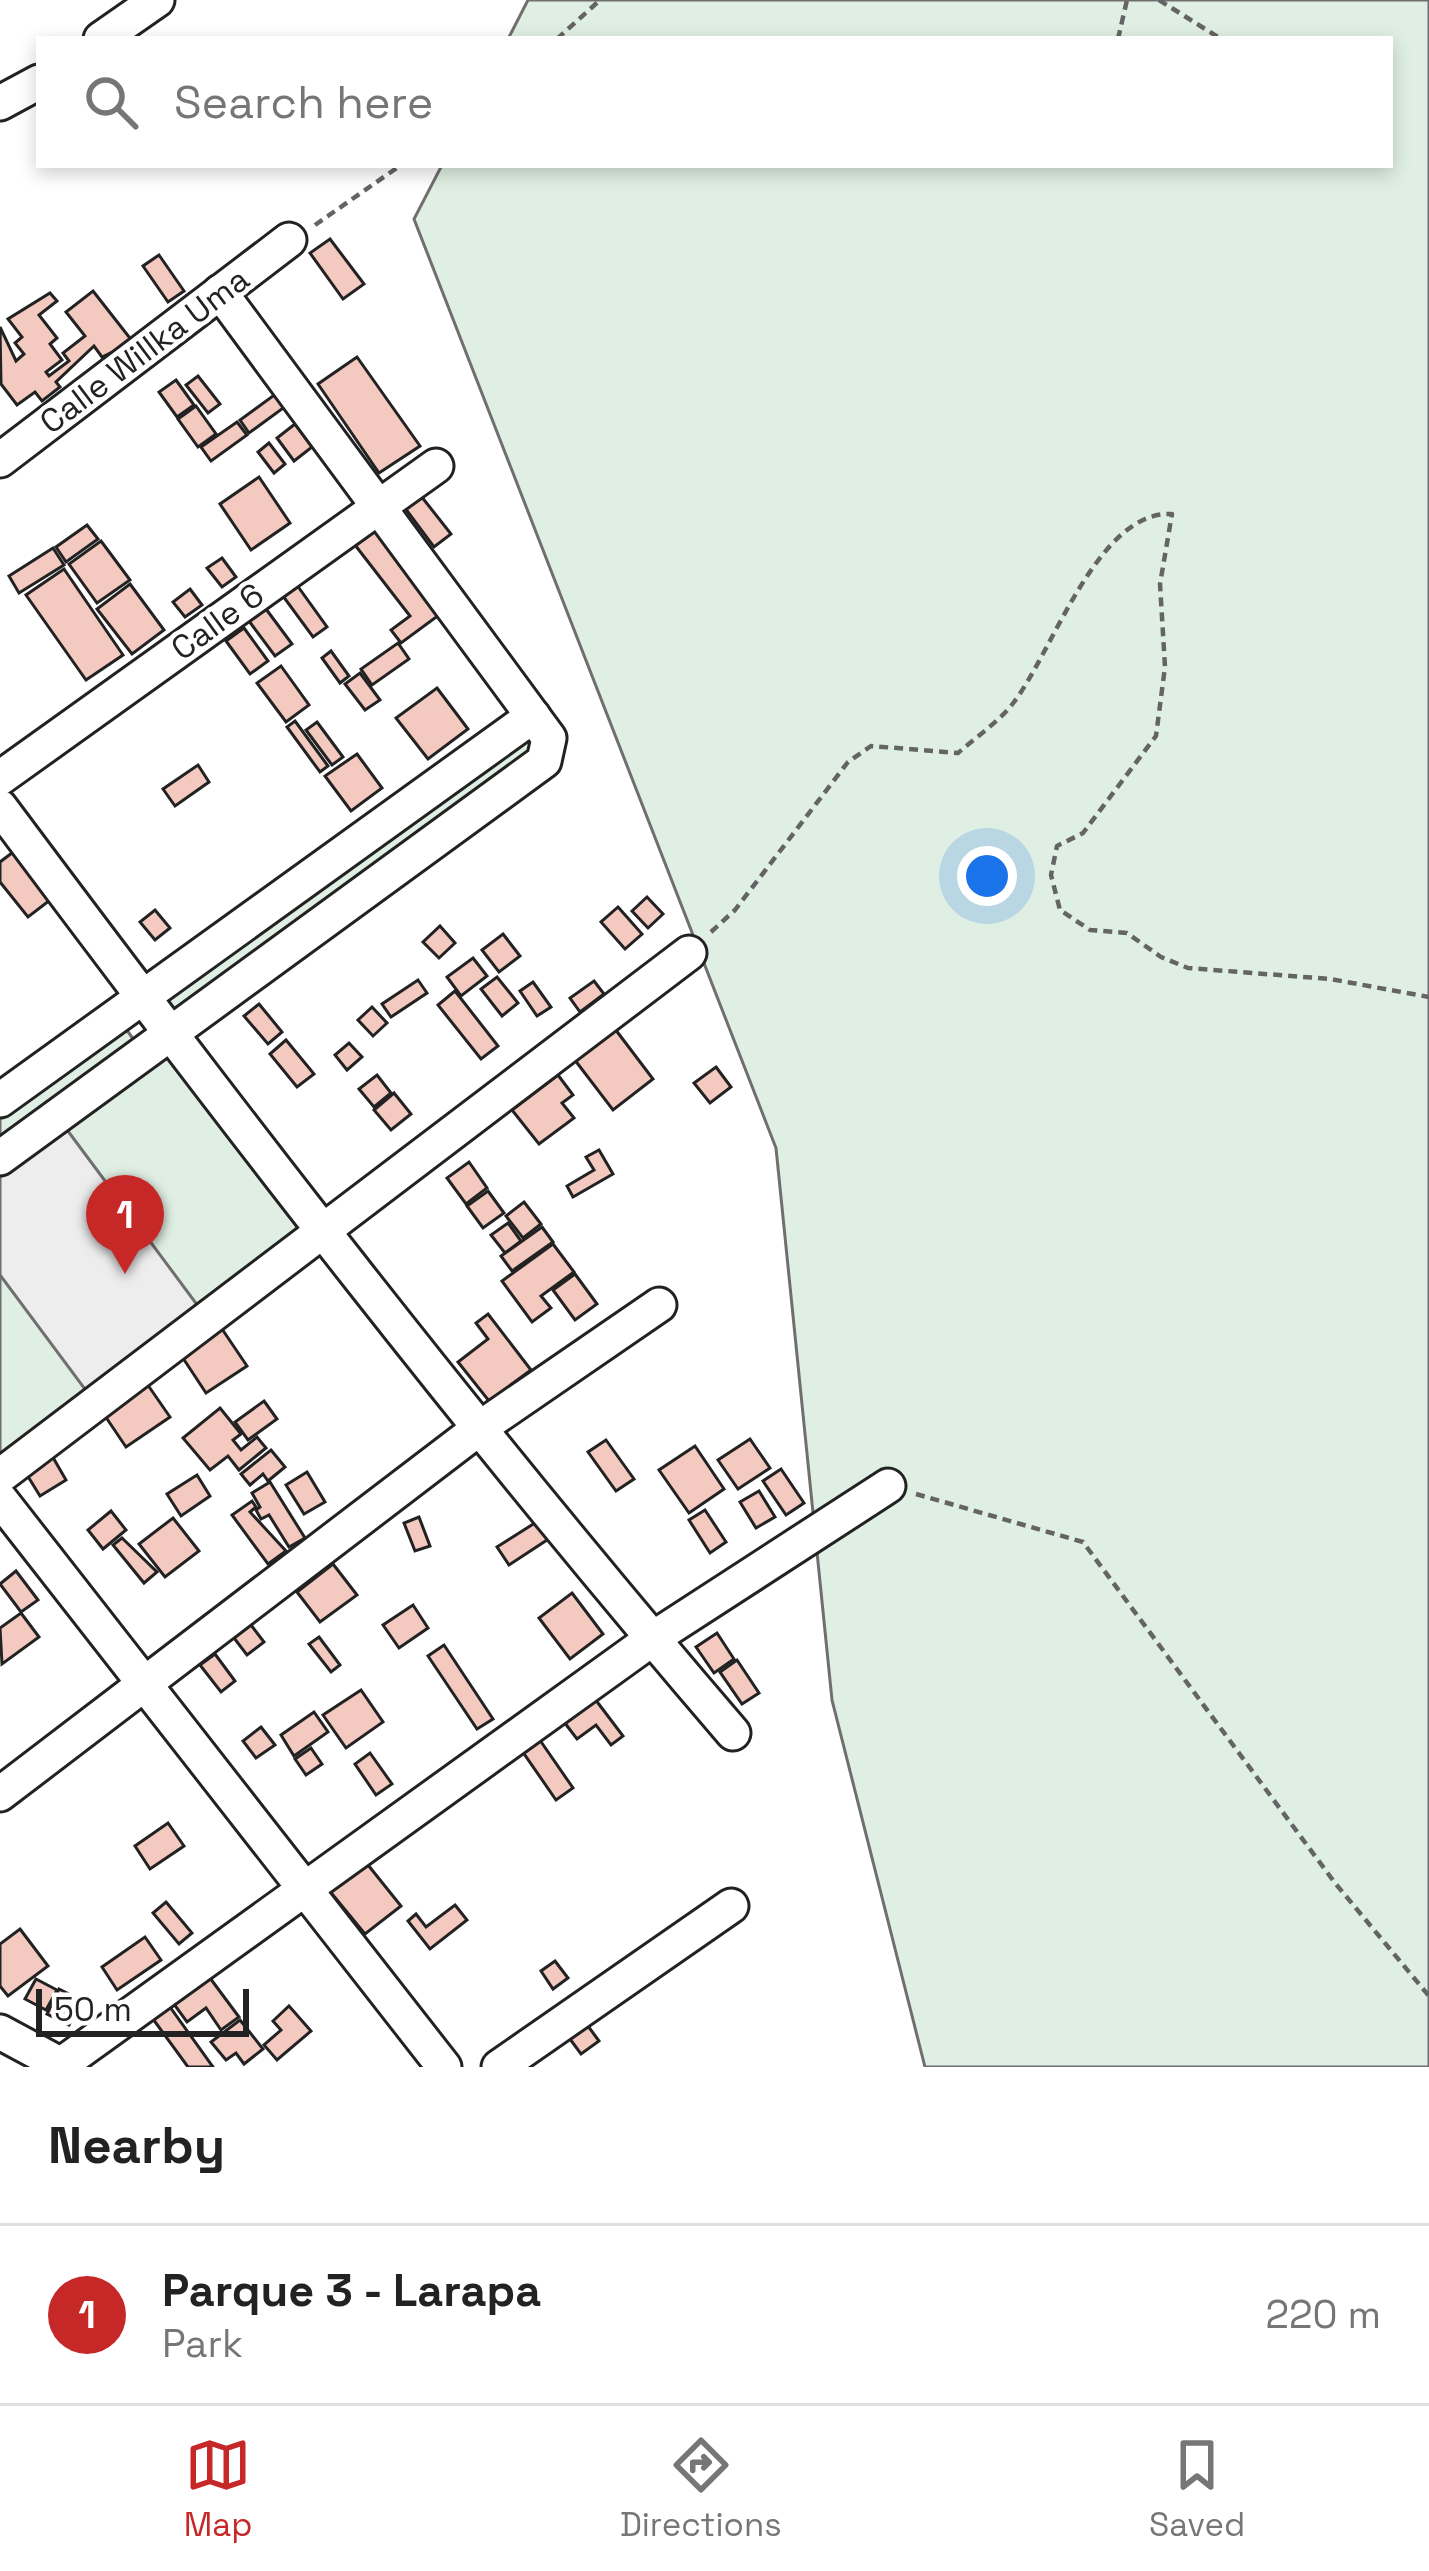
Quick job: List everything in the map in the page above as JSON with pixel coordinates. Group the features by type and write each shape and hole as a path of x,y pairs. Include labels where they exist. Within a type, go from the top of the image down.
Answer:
{"street":[{"path":"104,36 157,0"},
{"path":"0,104 36,84"},
{"name":"Calle Willka Uma","path":"0,460 289,240"},
{"path":"0,1158 544,761 549,738 220,292"},
{"name":"Calle 6","path":"0,778 436,466"},
{"path":"0,1100 533,716"},
{"path":"0,807 320,1233 477,1430 733,1733"},
{"path":"0,1476 689,953"},
{"path":"0,1794 477,1430 659,1305"},
{"path":"0,2032 63,2065 652,1640 888,1486"},
{"path":"0,1499 444,2067"},
{"path":"500,2067 731,1906"}],"path":[{"path":"560,36 600,0"},
{"path":"1119,36 1127,0"},
{"path":"1159,0 1216,36"},
{"path":"289,240 397,168"},
{"path":"689,953 735,910 848,762 871,746 958,753 1013,704 1098,560 1130,526 1158,513 1172,514 1160,584 1165,667 1156,736 1083,833 1058,847 1051,875 1060,910 1090,930 1127,933 1161,957 1188,968 1330,980 1382,993 1429,997"},
{"path":"888,1486 1083,1542 1335,1883 1429,1996"}],"green space":[{"path":"528,0 1429,0 1429,2067 925,2067 832,1700 776,1148 414,219 440,168 1393,168 1393,36 510,36"},
{"path":"529,735 535,749 176,1011 162,1003"},
{"path":"121,1022 134,1040 0,1141 0,1114"},
{"path":"160,1046 304,1233 0,1462 0,1163"}],"shaded area":[{"path":"59,1119 201,1310 90,1396 0,1275 0,1163"}],"building":[{"path":"330,239 364,284 343,299 310,253"},
{"path":"159,255 184,291 168,302 143,266"},
{"path":"93,291 133,342 102,357 94,346 42,401 35,392 17,405 1,384 0,327 16,361 24,354 15,343 22,337 8,319 50,293 57,301 39,315 57,338 50,344 62,360 46,372 49,376 69,361 63,353 85,336 66,312"},
{"path":"357,357 420,446 379,473 318,384"},
{"path":"198,376 220,404 208,413 186,385"},
{"path":"176,380 194,405 177,417 159,392"},
{"path":"277,393 286,406 249,433 240,420"},
{"path":"196,406 216,434 198,447 178,419"},
{"path":"237,422 247,435 211,461 201,447"},
{"path":"295,424 312,447 294,461 277,438"},
{"path":"269,443 285,464 274,473 258,452"},
{"path":"259,477 290,523 251,550 220,504"},
{"path":"421,496 451,534 434,547 405,508"},
{"path":"87,525 98,539 66,562 56,547"},
{"path":"375,530 439,615 401,643 391,630 410,616 355,545"},
{"path":"101,541 130,580 97,603 69,564"},
{"path":"53,548 64,565 19,593 9,576"},
{"path":"222,558 236,577 222,587 207,568"},
{"path":"64,569 123,655 86,680 26,595"},
{"path":"294,581 327,627 313,637 280,592"},
{"path":"130,584 164,630 132,654 97,609"},
{"path":"190,589 202,605 185,617 173,602"},
{"path":"266,609 292,644 275,656 249,621"},
{"path":"244,628 268,661 250,674 226,641"},
{"path":"398,643 409,659 372,685 361,669"},
{"path":"331,651 349,676 340,683 322,658"},
{"path":"281,666 309,705 286,722 257,683"},
{"path":"360,673 380,700 365,710 345,684"},
{"path":"437,688 468,729 428,759 396,718"},
{"path":"295,721 328,766 320,772 287,727"},
{"path":"317,722 343,757 332,765 306,730"},
{"path":"357,754 382,788 351,811 325,776"},
{"path":"198,765 209,782 175,806 163,789"},
{"path":"33,837 71,884 28,917 0,882 0,862"},
{"path":"647,897 663,914 648,928 632,911"},
{"path":"618,907 642,934 625,949 601,922"},
{"path":"155,910 170,928 155,940 140,922"},
{"path":"440,926 455,943 439,958 423,942"},
{"path":"503,934 520,956 499,972 482,950"},
{"path":"473,958 487,976 461,996 447,977"},
{"path":"497,977 518,1003 502,1016 481,989"},
{"path":"418,980 427,993 391,1017 382,1004"},
{"path":"594,981 604,994 580,1012 570,998"},
{"path":"533,982 551,1007 537,1016 520,991"},
{"path":"455,991 498,1046 481,1059 438,1005"},
{"path":"259,1004 282,1032 268,1044 244,1016"},
{"path":"372,1007 387,1023 373,1036 358,1020"},
{"path":"612,1025 653,1079 613,1110 571,1055"},
{"path":"286,1040 314,1074 297,1087 270,1054"},
{"path":"349,1043 362,1057 347,1070 335,1055"},
{"path":"716,1067 731,1087 710,1103 694,1083"},
{"path":"377,1075 391,1093 374,1107 359,1089"},
{"path":"558,1075 573,1095 562,1103 574,1118 539,1144 512,1110"},
{"path":"394,1093 411,1114 391,1130 374,1110"},
{"path":"599,1150 613,1174 573,1197 567,1186 594,1170 586,1157"},
{"path":"469,1162 487,1188 466,1204 447,1178"},
{"path":"488,1191 504,1213 483,1228 467,1206"},
{"path":"524,1202 541,1224 523,1238 506,1216"},
{"path":"508,1223 521,1241 505,1253 491,1235"},
{"path":"542,1227 553,1242 512,1271 501,1256"},
{"path":"553,1244 574,1272 541,1296 551,1308 532,1322 502,1281"},
{"path":"575,1274 597,1304 575,1320 553,1290"},
{"path":"488,1314 531,1370 489,1401 458,1362 488,1339 476,1323"},
{"path":"218,1323 247,1366 206,1393 177,1349"},
{"path":"143,1378 170,1417 126,1447 99,1407"},
{"path":"264,1401 277,1419 248,1440 235,1422"},
{"path":"220,1408 241,1434 233,1440 241,1450 257,1437 266,1448 239,1470 228,1456 210,1470 183,1438"},
{"path":"750,1439 770,1468 738,1489 718,1460"},
{"path":"606,1440 634,1479 616,1491 588,1452"},
{"path":"695,1446 724,1489 689,1513 659,1470"},
{"path":"271,1450 285,1467 268,1481 263,1474 250,1485 241,1474"},
{"path":"51,1454 66,1480 40,1496 24,1470"},
{"path":"781,1469 804,1503 786,1515 763,1481"},
{"path":"307,1472 325,1502 304,1514 286,1485"},
{"path":"197,1475 210,1496 181,1516 167,1494"},
{"path":"270,1482 305,1538 289,1547 269,1515 261,1519 256,1510 260,1507 252,1493"},
{"path":"759,1491 775,1517 756,1528 740,1502"},
{"path":"252,1501 256,1507 250,1512 286,1551 268,1564 232,1515"},
{"path":"705,1510 726,1542 710,1553 689,1520"},
{"path":"111,1511 126,1530 103,1549 88,1530"},
{"path":"419,1517 430,1546 415,1551 404,1523"},
{"path":"173,1518 199,1551 165,1577 139,1544"},
{"path":"538,1521 550,1538 509,1565 497,1547"},
{"path":"122,1538 157,1572 144,1583 113,1545"},
{"path":"333,1564 357,1595 320,1622 297,1592"},
{"path":"16,1571 38,1600 21,1612 0,1584"},
{"path":"572,1593 603,1634 570,1659 539,1618"},
{"path":"413,1605 428,1628 399,1648 383,1625"},
{"path":"21,1613 39,1637 2,1664 0,1628"},
{"path":"251,1625 264,1642 247,1655 234,1638"},
{"path":"717,1633 734,1659 714,1673 696,1647"},
{"path":"319,1637 340,1665 331,1672 309,1644"},
{"path":"444,1645 493,1719 477,1729 428,1656"},
{"path":"215,1654 235,1681 221,1692 200,1665"},
{"path":"737,1660 759,1693 742,1704 720,1672"},
{"path":"361,1690 383,1722 346,1748 323,1715"},
{"path":"595,1699 623,1736 611,1745 596,1725 577,1739 564,1722"},
{"path":"314,1712 328,1732 294,1756 281,1735"},
{"path":"261,1727 275,1745 256,1758 243,1741"},
{"path":"535,1733 573,1788 556,1800 518,1745"},
{"path":"311,1748 322,1764 306,1775 295,1759"},
{"path":"370,1753 392,1784 376,1795 355,1764"},
{"path":"168,1823 184,1846 150,1869 135,1846"},
{"path":"364,1860 401,1906 365,1934 328,1889"},
{"path":"166,1902 192,1933 179,1944 153,1913"},
{"path":"455,1905 467,1920 430,1949 408,1921 416,1914 426,1927"},
{"path":"20,1929 48,1966 8,1996 0,1986 0,1944"},
{"path":"145,1937 161,1960 117,1990 102,1967"},
{"path":"555,1961 568,1978 553,1989 541,1971"},
{"path":"207,1974 239,2017 221,2030 206,2008 187,2022 171,2000"},
{"path":"36,1979 57,1990 46,2010 25,1999"},
{"path":"59,1989 81,2000 69,2025 47,2014"},
{"path":"289,2006 311,2031 277,2060 264,2045 281,2030 273,2021"},
{"path":"170,2007 213,2067 188,2067 153,2019"},
{"path":"240,2020 263,2049 244,2064 236,2053 226,2060 211,2042"},
{"path":"585,2022 599,2041 581,2054 567,2035"}],"place":[{"name":"Parque 3 - Larapa","path":"125,1274"}]}
